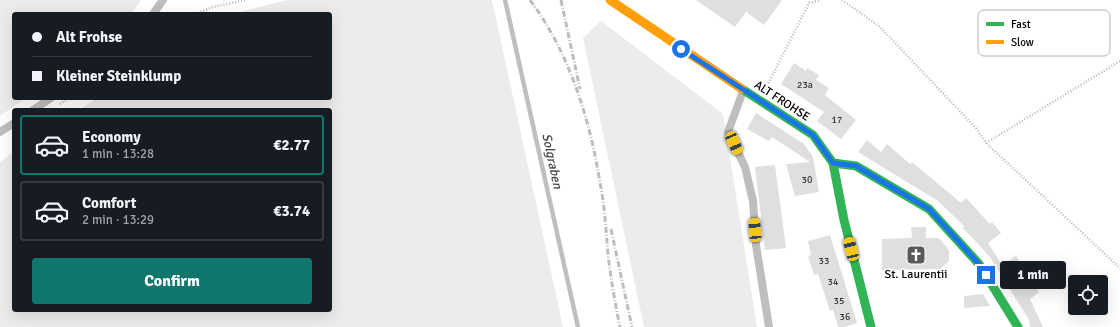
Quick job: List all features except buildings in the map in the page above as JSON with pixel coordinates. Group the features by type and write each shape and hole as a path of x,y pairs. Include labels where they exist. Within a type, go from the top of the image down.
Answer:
{"street":[{"name":"ALT FROHSE","path":"610,0 743,90 813,135 833,163 844,220 871,327"},
{"path":"833,163 856,166 929,209 979,264 1018,327"}],"lane":[{"path":"154,12 162,0"},
{"path":"743,90 728,132 745,167 753,201 756,245 769,327"},
{"path":"36,108 49,100"},
{"path":"0,132 12,124"}],"path":[{"path":"200,12 213,7 245,0"},
{"path":"760,101 810,2 821,0"},
{"path":"842,0 880,26 976,128 986,143 1120,268"},
{"path":"986,143 1120,61"}],"shaded area":[{"path":"0,0 141,0 132,12 12,12 12,100 23,100 0,116"},
{"path":"287,0 492,0 563,327 0,327 0,162 12,153 12,312 332,312 332,108 82,108 94,100 332,100 332,12 240,12"},
{"path":"601,21 723,114 757,327 644,327 583,38"}],"waterway":[{"name":"Solgraben","path":"505,0 578,327"}],"railway":[{"path":"530,0 544,20 567,64 584,111 596,159 602,192 609,264 620,327"},
{"path":"561,0 580,89"},
{"path":"611,229 632,327"}],"traffic: fast":[{"path":"742,89 813,135 833,163 844,220 871,327"},
{"path":"833,163 856,166 929,209 979,264 1018,327"}],"traffic: slow":[{"path":"610,0 742,89"}],"place":[{"name":"St. Laurentii","path":"916,255"}],"route":[{"path":"681,49 813,135 833,163 856,166 929,209 979,264 986,275"}]}
